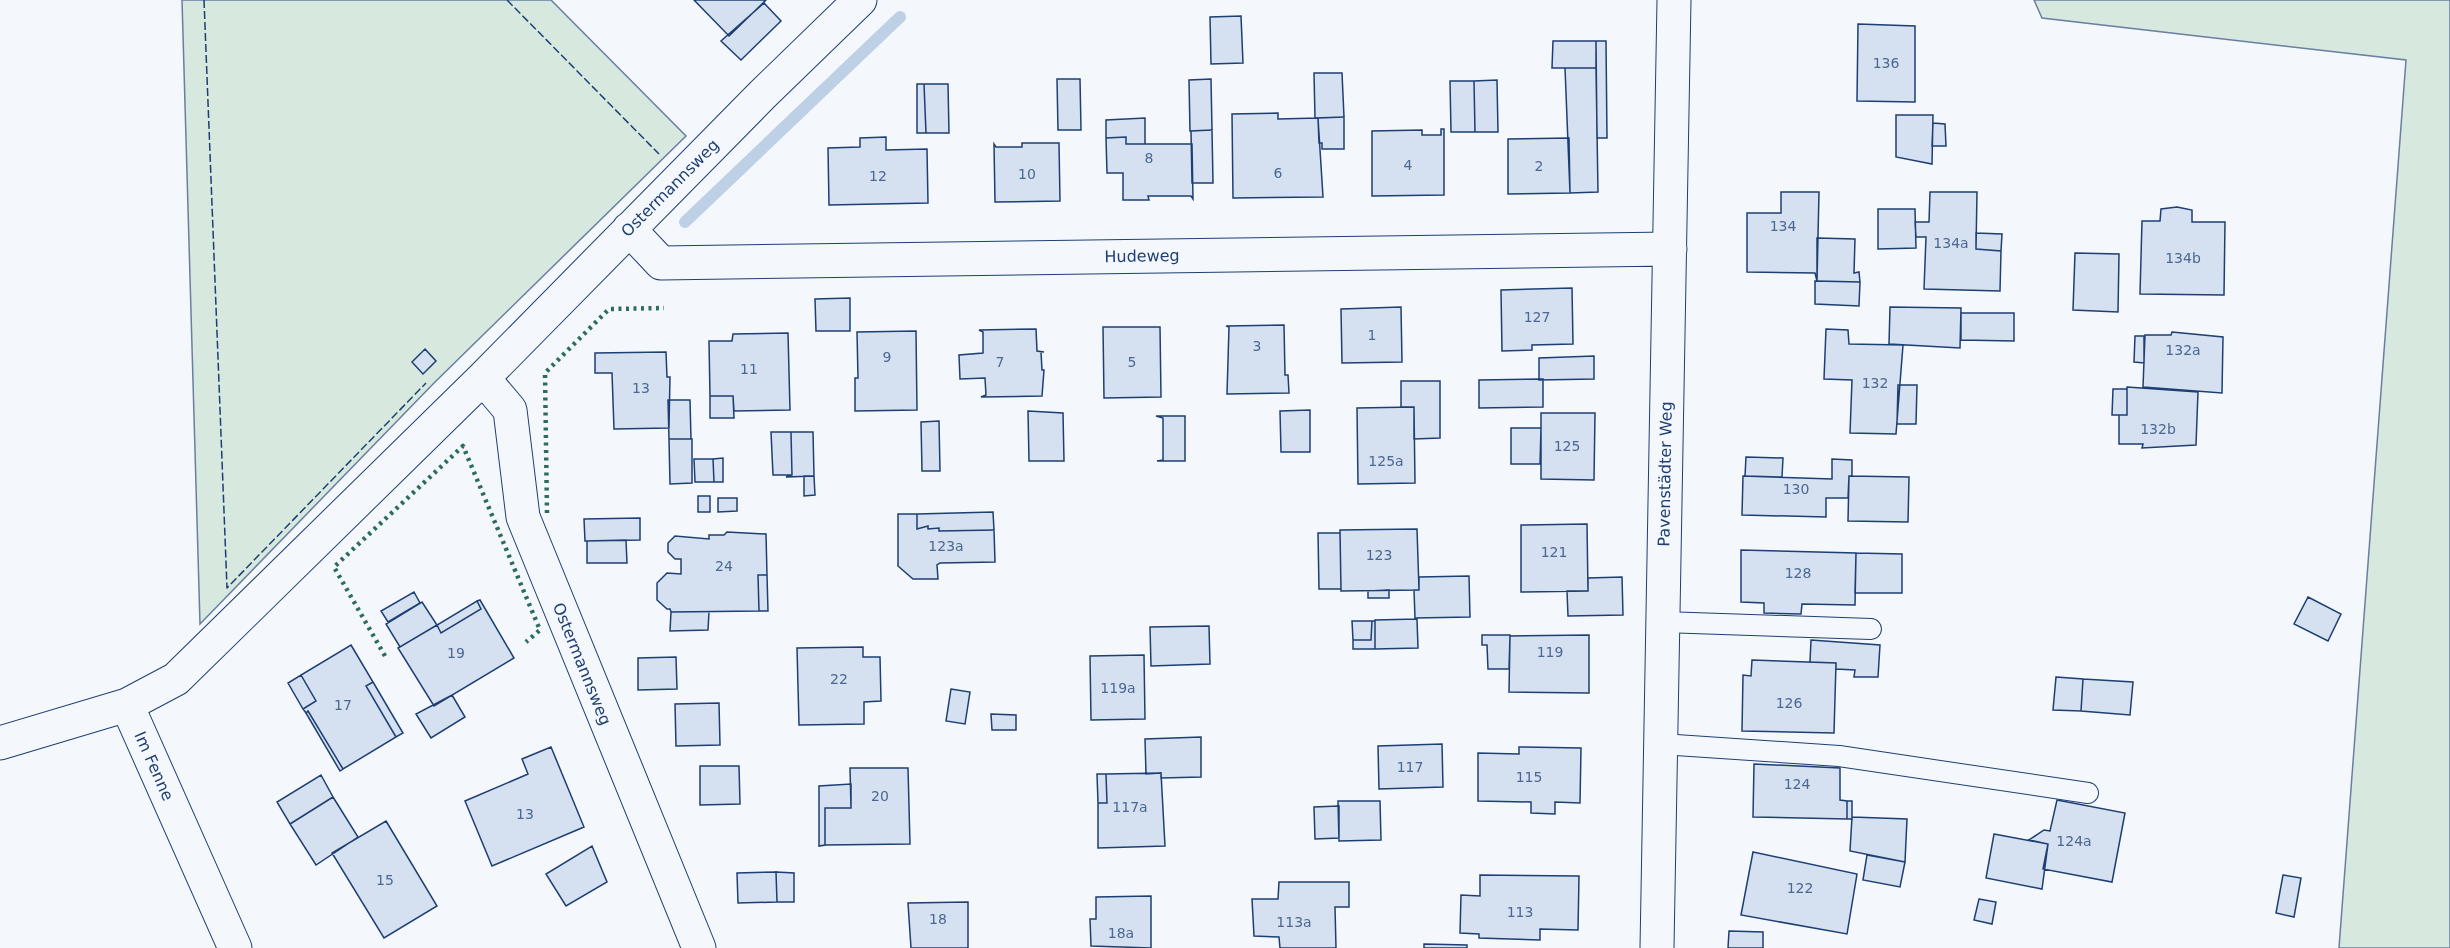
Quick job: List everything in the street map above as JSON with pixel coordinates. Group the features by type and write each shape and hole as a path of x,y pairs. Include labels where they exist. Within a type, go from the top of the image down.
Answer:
{"street":[{"name":"Ostermannsweg","path":"127,705 176,679 483,378 629,229 860,0"},
{"name":"Pavenstädter Weg","path":"1657,948 1674,0"},
{"name":"Hudeweg","path":"629,229 661,263 1670,249"},
{"name":"Ostermannsweg","path":"483,378 510,410 523,517 699,948"},
{"path":"0,743 127,705"},
{"name":"Im Fenne","path":"127,705 235,948"}],"lane":[{"path":"1663,622 1871,629"},
{"path":"1661,744 1839,756 2088,794"}],"shaded area":[{"path":"182,0 551,0 686,136 434,383 200,624"},
{"path":"2034,0 2450,0 2450,948 2339,948 2406,60 2042,18"}],"building":[{"path":"694,0 766,0 729,36"},
{"path":"764,3 781,21 741,60 721,41"},
{"path":"1241,16 1243,63 1211,64 1210,17"},
{"path":"1858,24 1915,26 1915,102 1857,101"},
{"path":"1553,41 1596,41 1596,68 1552,68"},
{"path":"1596,41 1606,41 1607,138 1597,138"},
{"path":"1565,68 1596,68 1598,192 1570,193"},
{"path":"1314,73 1342,73 1344,117 1315,118"},
{"path":"1057,79 1080,79 1081,130 1058,130"},
{"path":"1211,79 1212,130 1190,131 1189,80"},
{"path":"1497,80 1498,132 1475,132 1474,81"},
{"path":"1450,81 1474,81 1475,132 1451,132"},
{"path":"917,84 924,84 926,133 917,133"},
{"path":"924,84 948,84 949,133 926,133"},
{"path":"1278,113 1278,119 1318,118 1323,197 1233,198 1232,114"},
{"path":"1896,115 1933,115 1932,164 1896,157"},
{"path":"1344,117 1344,149 1322,149 1322,143 1319,143 1318,118"},
{"path":"1145,118 1145,144 1126,144 1126,137 1106,138 1106,120"},
{"path":"1933,123 1945,124 1946,146 1932,146"},
{"path":"1441,129 1444,129 1444,195 1372,196 1372,131 1422,130 1422,135 1441,135"},
{"path":"1212,130 1213,183 1192,183 1191,131"},
{"path":"886,137 886,150 927,149 928,203 829,205 828,148 860,147 860,138"},
{"path":"1126,137 1126,144 1192,144 1193,199 1191,196 1148,196 1149,200 1123,200 1123,173 1107,173 1106,138"},
{"path":"1569,138 1570,193 1508,194 1508,139"},
{"path":"1022,143 1059,143 1060,201 995,202 994,144 996,147 1022,147"},
{"path":"1781,192 1819,192 1817,281 1815,273 1747,272 1747,213 1781,213"},
{"path":"1930,192 1977,192 1976,249 2001,251 2000,291 1924,289 1926,237 1916,237 1915,222 1929,222"},
{"path":"2177,207 2192,210 2192,222 2225,222 2224,295 2140,294 2142,221 2160,221 2161,209"},
{"path":"1878,209 1915,209 1916,248 1878,249"},
{"path":"1976,233 2002,234 2001,251 1976,249"},
{"path":"1817,238 1855,239 1854,273 1859,272 1860,282 1817,281"},
{"path":"2075,253 2119,254 2118,312 2073,310"},
{"path":"1815,281 1860,282 1859,306 1815,304"},
{"path":"1572,288 1573,344 1532,345 1532,350 1502,351 1501,290"},
{"path":"850,298 850,331 816,331 815,299"},
{"path":"1401,307 1402,362 1342,363 1341,309"},
{"path":"1890,307 1961,308 1960,348 1889,344"},
{"path":"1961,313 2014,313 2014,341 1961,340"},
{"path":"1284,325 1285,375 1288,375 1289,393 1227,394 1229,327 1226,326"},
{"path":"1103,327 1160,327 1161,397 1104,398"},
{"path":"1036,329 1037,351 1044,352 1041,352 1042,370 1044,370 1042,396 981,397 986,395 985,378 960,379 959,355 983,353 983,332 979,330"},
{"path":"1826,329 1848,330 1849,344 1903,345 1896,434 1850,433 1852,380 1824,379"},
{"path":"916,331 917,410 855,411 855,378 858,378 857,332"},
{"path":"2172,332 2223,337 2222,393 2143,387 2145,335 2171,335"},
{"path":"788,333 790,410 734,411 733,396 710,396 709,341 732,341 733,334"},
{"path":"2135,336 2144,336 2144,363 2134,362"},
{"path":"425,349 436,361 423,374 412,362"},
{"path":"666,352 667,377 670,377 669,428 614,429 612,373 595,373 595,353"},
{"path":"1594,356 1594,379 1539,380 1539,358"},
{"path":"1543,379 1543,407 1479,408 1479,380"},
{"path":"1401,381 1440,381 1440,438 1414,439 1414,407 1401,407"},
{"path":"1898,385 1917,385 1916,424 1897,424"},
{"path":"2127,387 2198,392 2196,445 2142,448 2143,444 2119,444 2119,415 2127,415"},
{"path":"2113,389 2127,389 2127,415 2112,415"},
{"path":"710,396 733,396 734,418 710,418"},
{"path":"668,400 690,400 691,439 669,439"},
{"path":"1414,407 1415,483 1358,484 1357,408"},
{"path":"1310,410 1310,452 1281,452 1280,411"},
{"path":"1028,411 1063,413 1064,461 1029,461"},
{"path":"1541,413 1595,413 1594,480 1541,479"},
{"path":"1156,416 1185,416 1185,461 1157,461 1163,460 1163,418"},
{"path":"939,421 940,471 922,471 921,422"},
{"path":"1511,428 1541,428 1540,464 1511,464"},
{"path":"771,432 791,432 792,475 773,475"},
{"path":"791,432 813,432 814,476 786,477 792,475"},
{"path":"669,439 692,439 692,483 670,484"},
{"path":"1746,457 1783,458 1782,477 1745,476"},
{"path":"723,458 723,482 714,482 713,459"},
{"path":"694,459 713,459 714,482 695,482"},
{"path":"1832,459 1852,460 1852,476 1849,476 1848,498 1826,498 1826,517 1742,515 1743,476 1832,479"},
{"path":"804,476 814,476 815,495 804,496"},
{"path":"1849,476 1909,477 1908,522 1848,521"},
{"path":"698,496 710,496 710,512 698,512"},
{"path":"718,498 737,498 737,511 718,512"},
{"path":"993,512 994,530 939,531 939,528 928,529 928,526 917,529 917,514"},
{"path":"898,514 917,514 917,529 928,526 928,529 939,528 939,531 994,530 995,562 940,563 937,565 938,579 913,579 898,566"},
{"path":"640,518 640,540 585,541 584,519"},
{"path":"1587,524 1588,591 1521,592 1521,525"},
{"path":"1417,529 1419,590 1341,591 1340,530"},
{"path":"727,532 766,534 767,575 758,575 759,611 671,612 657,600 657,583 667,573 681,574 681,559 675,559 668,552 668,543 675,536 709,539 709,535 724,535"},
{"path":"1318,533 1340,533 1341,589 1319,589"},
{"path":"626,540 627,563 587,563 587,541"},
{"path":"1741,550 1856,553 1855,605 1802,604 1801,614 1764,613 1764,603 1741,602"},
{"path":"1856,553 1902,554 1902,593 1855,593"},
{"path":"758,575 767,575 768,611 759,611"},
{"path":"1469,576 1470,617 1415,618 1414,590 1419,590 1419,577"},
{"path":"1622,577 1623,615 1568,616 1567,591 1588,591 1588,578"},
{"path":"1389,590 1389,598 1368,598 1368,591"},
{"path":"414,592 420,603 388,622 381,611"},
{"path":"2308,597 2341,614 2328,641 2294,624"},
{"path":"480,600 514,658 434,706 398,648 437,625 441,633 481,609 477,601"},
{"path":"477,601 481,609 441,633 437,625"},
{"path":"422,602 437,625 400,647 386,624"},
{"path":"671,612 709,612 708,630 670,631"},
{"path":"1417,619 1418,648 1375,649 1375,620"},
{"path":"1352,621 1372,621 1371,640 1353,640"},
{"path":"1372,621 1375,621 1375,649 1353,649 1353,640 1371,640"},
{"path":"1209,626 1210,664 1151,666 1150,627"},
{"path":"1482,635 1510,635 1509,669 1488,669 1487,645 1482,645"},
{"path":"1589,635 1589,693 1509,692 1510,636"},
{"path":"1811,640 1880,645 1878,677 1854,677 1855,670 1836,669 1836,663 1810,662"},
{"path":"351,645 373,682 366,686 396,737 343,769 308,711 306,713 303,709 316,701 301,675"},
{"path":"863,647 863,657 880,657 881,701 864,702 864,724 799,725 797,648"},
{"path":"1144,655 1145,719 1091,720 1090,656"},
{"path":"676,657 677,689 638,690 638,658"},
{"path":"1752,660 1836,663 1834,733 1742,731 1743,675 1751,676"},
{"path":"301,675 316,701 303,709 288,683"},
{"path":"2056,677 2083,679 2081,711 2053,710"},
{"path":"2083,679 2133,682 2130,715 2081,711"},
{"path":"373,682 403,733 396,737 366,686"},
{"path":"951,689 970,692 965,724 946,721"},
{"path":"452,695 465,717 431,738 416,714"},
{"path":"719,703 720,745 676,746 675,704"},
{"path":"308,711 343,769 340,771 306,713"},
{"path":"991,714 1016,715 1016,730 992,730"},
{"path":"1201,737 1201,777 1161,778 1161,773 1146,774 1145,739"},
{"path":"1442,744 1443,787 1379,789 1378,746"},
{"path":"551,747 584,827 492,866 465,801 528,774 522,759"},
{"path":"1519,747 1581,748 1580,803 1555,802 1555,814 1531,813 1531,802 1478,801 1478,753 1519,754"},
{"path":"1754,764 1840,768 1840,800 1847,801 1847,819 1753,817"},
{"path":"700,766 739,766 740,804 700,805"},
{"path":"850,768 908,768 910,844 825,845 825,808 851,808"},
{"path":"1161,773 1165,846 1098,848 1098,803 1107,803 1106,774"},
{"path":"1097,774 1106,774 1107,803 1098,803"},
{"path":"321,775 333,797 290,824 277,802"},
{"path":"851,784 851,808 825,808 825,845 819,846 819,786"},
{"path":"333,797 358,837 316,865 290,824"},
{"path":"2057,800 2125,813 2112,882 2043,869 2048,844 2029,840 2044,830 2050,831"},
{"path":"1338,801 1380,801 1381,840 1339,841"},
{"path":"1847,801 1852,801 1852,819 1847,819"},
{"path":"1339,806 1339,838 1315,839 1314,807"},
{"path":"1852,817 1907,819 1905,862 1850,851"},
{"path":"386,821 437,906 384,938 332,853"},
{"path":"1994,834 2048,844 2042,889 1986,878"},
{"path":"592,846 607,882 566,906 546,874"},
{"path":"1753,852 1857,874 1847,934 1741,915"},
{"path":"1867,855 1905,862 1900,887 1863,880"},
{"path":"776,872 777,902 738,903 737,873"},
{"path":"776,872 794,873 794,902 777,902"},
{"path":"1480,875 1579,876 1578,930 1540,929 1540,940 1479,938 1479,934 1460,933 1461,895 1480,896"},
{"path":"2283,875 2301,878 2294,917 2276,913"},
{"path":"1279,882 1349,882 1349,907 1335,907 1336,948 1280,948 1279,937 1254,936 1252,899 1278,899"},
{"path":"1151,896 1151,948 1091,946 1090,919 1096,919 1096,897"},
{"path":"1979,899 1996,902 1992,924 1974,920"},
{"path":"968,902 968,948 911,948 908,903"},
{"path":"1729,931 1763,932 1763,948 1728,948"},
{"path":"1424,944 1467,945 1467,948 1424,948"}],"waterway":[{"path":"685,222 900,17"}],"hedge":[{"path":"547,513 545,373 609,309 664,308"},
{"path":"385,656 334,567 463,446 540,630 526,642"}],"fence":[{"path":"204,0 227,588 426,383"},
{"path":"507,0 659,154"}]}
